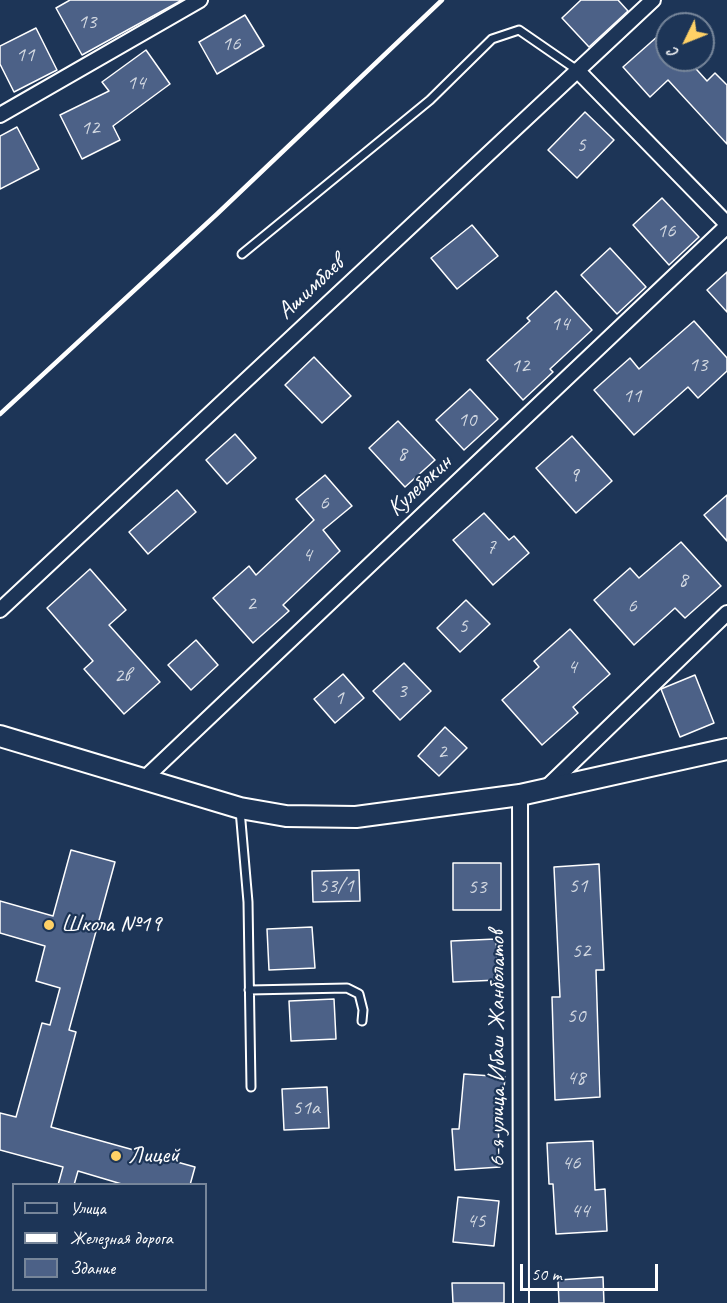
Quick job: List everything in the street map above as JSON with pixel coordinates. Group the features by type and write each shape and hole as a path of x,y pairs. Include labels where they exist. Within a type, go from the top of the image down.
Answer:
{"street":[{"path":"0,115 200,0"},
{"name":"Ашимбаев","path":"0,610 652,0"},
{"path":"577,70 727,225"},
{"name":"Кулебякин","path":"144,779 727,225"},
{"path":"545,790 727,613"},
{"path":"0,736 240,807 286,816 356,817 520,795 727,749"},
{"name":"6-я улица Ибаш Жанболатов","path":"520,795 521,1303"}],"lane":[{"path":"242,254 430,100 492,39 519,30 577,70"},
{"path":"240,807 248,902 251,1087"},
{"path":"249,990 347,988 359,994 363,1010 362,1021"}],"building":[{"path":"70,0 182,0 82,55 56,8"},
{"path":"581,0 618,0 628,11 589,47 562,18"},
{"path":"245,15 264,46 217,74 199,42"},
{"path":"36,28 57,70 14,92 0,64 0,46"},
{"path":"655,39 655,72 699,72 707,81 715,73 727,85 727,144 668,80 650,97 623,67"},
{"path":"146,50 170,84 113,126 120,140 82,159 60,115 109,91 102,82"},
{"path":"585,112 614,140 577,178 548,150"},
{"path":"17,127 39,169 0,189 0,136"},
{"path":"662,198 699,237 669,265 633,225"},
{"path":"472,225 498,256 457,289 431,258"},
{"path":"610,248 646,287 617,314 581,275"},
{"path":"727,272 727,312 707,290"},
{"path":"556,291 592,330 550,369 553,372 523,400 487,360 530,321 527,318"},
{"path":"694,321 727,358 727,371 698,398 688,387 634,435 594,390 630,358 639,369"},
{"path":"314,357 351,396 322,423 285,385"},
{"path":"470,389 498,419 464,450 436,420"},
{"path":"398,421 435,460 405,487 369,448"},
{"path":"235,434 256,458 227,484 206,460"},
{"path":"572,436 612,481 576,513 536,468"},
{"path":"325,475 352,506 323,530 340,551 283,605 289,611 253,643 213,598 249,566 256,575 314,520 296,499"},
{"path":"177,490 196,512 148,554 129,532"},
{"path":"727,495 727,541 704,515"},
{"path":"484,513 509,540 514,536 529,553 493,585 453,540"},
{"path":"681,542 721,586 685,618 675,608 634,645 594,600 630,568 639,578"},
{"path":"90,569 126,610 109,625 160,682 124,714 84,669 93,661 47,608"},
{"path":"466,600 490,624 460,652 437,628"},
{"path":"570,629 610,674 573,707 578,713 542,745 502,700 539,667 534,661"},
{"path":"196,640 218,665 191,690 168,665"},
{"path":"404,663 431,691 400,720 373,691"},
{"path":"343,674 364,698 335,723 314,699"},
{"path":"695,675 714,723 680,737 661,689"},
{"path":"445,727 467,748 439,776 418,756"},
{"path":"71,850 115,862 69,1030 76,1032 51,1127 195,1167 191,1183 118,1183 78,1171 75,1183 59,1183 63,1167 0,1150 0,1113 16,1117 42,1023 50,1025 60,988 36,981 45,946 0,933 0,901 53,916"},
{"path":"453,863 501,863 501,910 453,910"},
{"path":"599,864 604,970 596,970 600,1097 555,1100 552,997 560,997 554,867"},
{"path":"359,870 360,901 313,902 312,871"},
{"path":"312,927 315,968 269,970 267,929"},
{"path":"496,939 498,980 453,982 451,941"},
{"path":"334,999 336,1039 291,1041 289,1001"},
{"path":"464,1074 505,1077 501,1123 498,1123 500,1167 455,1170 452,1129 459,1129"},
{"path":"327,1087 329,1128 284,1130 282,1089"},
{"path":"593,1141 595,1190 605,1189 607,1231 556,1234 553,1184 549,1184 547,1143"},
{"path":"458,1197 499,1201 494,1246 453,1242"},
{"path":"603,1277 604,1303 559,1303 558,1280"},
{"path":"452,1283 504,1283 504,1303 453,1303"}],"railway":[{"path":"0,414 217,214 442,0"}],"place":[{"name":"Школа №19","path":"49,925"},
{"name":"Лицей","path":"116,1156"}]}
